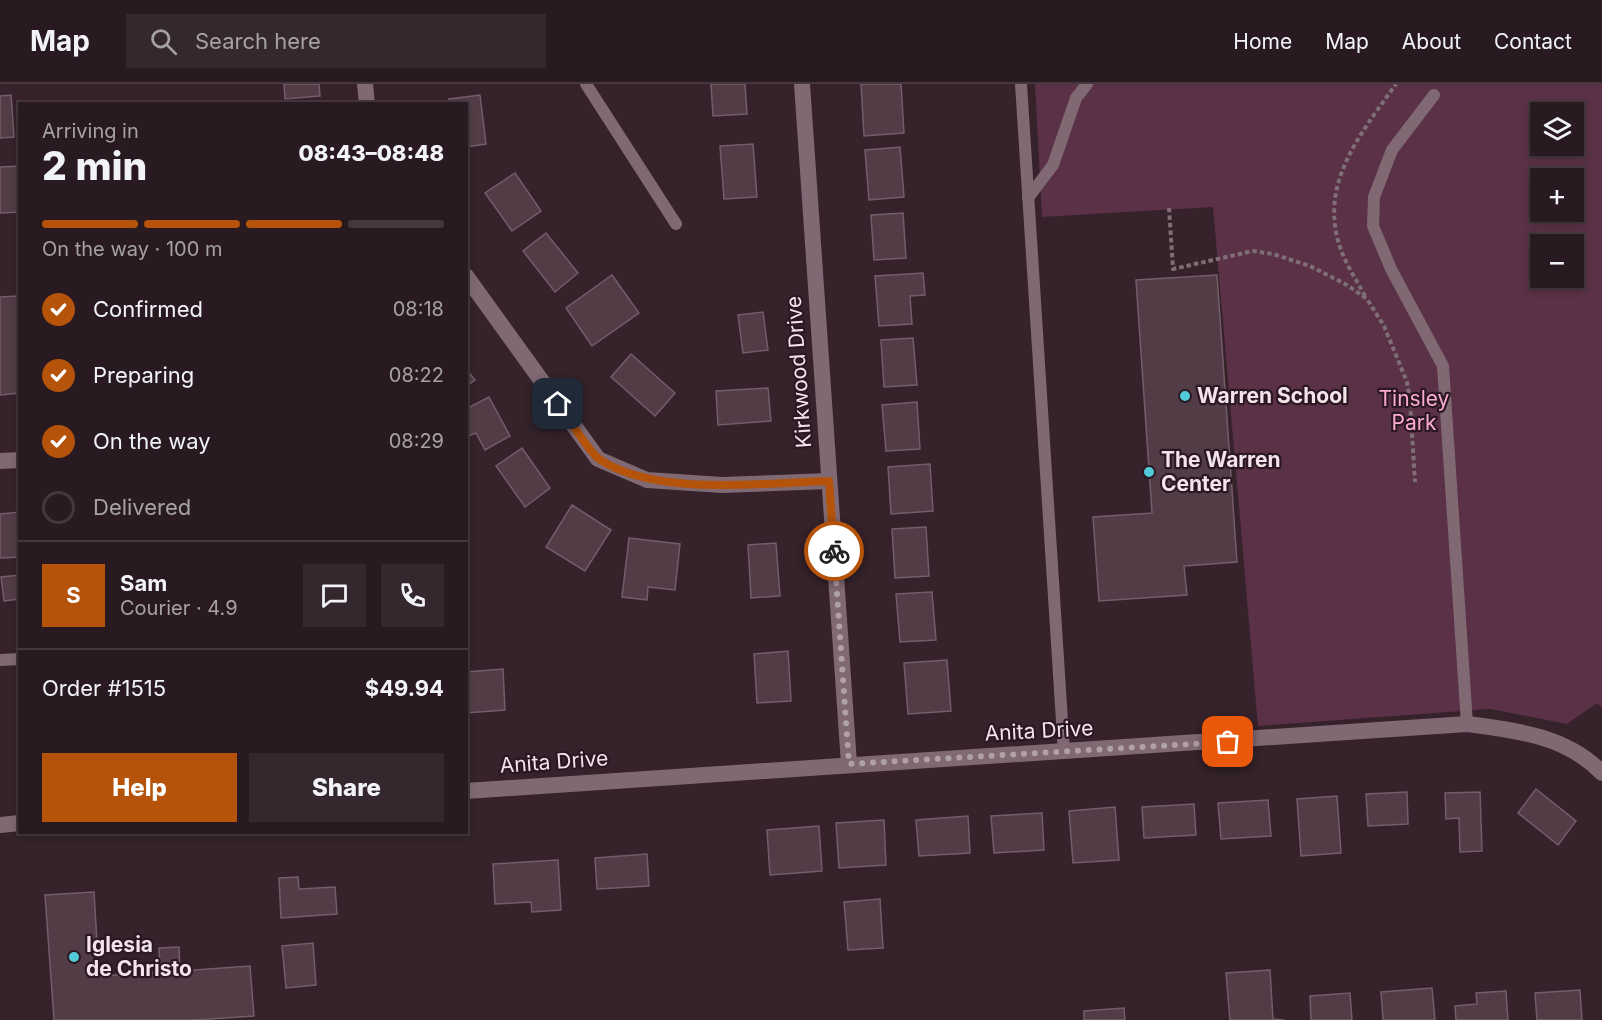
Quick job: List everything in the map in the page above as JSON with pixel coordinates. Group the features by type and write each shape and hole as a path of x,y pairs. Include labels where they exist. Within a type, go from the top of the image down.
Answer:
{"street":[{"path":"365,84 367,102"},
{"name":"Kirkwood Drive","path":"802,84 849,764"},
{"path":"468,279 598,459 647,480 722,485 829,481"},
{"path":"0,461 18,460"},
{"name":"Anita Drive","path":"468,790 1467,724 1515,730 1545,738 1589,759 1602,773"},
{"path":"0,825 18,823"}],"lane":[{"path":"586,84 676,224"},
{"path":"1021,84 1064,752"},
{"path":"1028,198 1053,165 1076,98 1088,84"},
{"path":"1434,95 1392,150 1374,197 1373,226 1391,269 1443,366 1467,724"},
{"path":"0,660 18,659"}],"path":[{"path":"1396,84 1354,143 1342,166 1335,191 1336,230 1343,255 1384,326 1407,382 1415,482"},
{"path":"1169,208 1173,269 1253,251 1273,254 1310,266 1347,285 1367,299"}],"green space":[{"name":"Tinsley Park","path":"1035,84 1602,84 1602,708 1597,703 1567,724 1490,709 1258,726 1213,207 1042,217"}],"building":[{"path":"284,84 319,84 320,96 285,99"},
{"path":"711,84 745,84 747,114 713,116"},
{"path":"861,84 901,84 904,133 864,136"},
{"path":"11,95 14,137 0,138 0,96"},
{"path":"480,95 486,144 468,147 468,102 450,102 449,99"},
{"path":"753,144 757,197 724,199 720,146"},
{"path":"900,147 904,197 869,200 865,150"},
{"path":"18,166 18,212 0,213 0,167"},
{"path":"515,173 541,211 512,231 485,193"},
{"path":"903,213 906,258 874,260 871,215"},
{"path":"546,233 578,273 555,292 523,251"},
{"path":"923,273 925,295 910,296 912,324 879,326 875,276"},
{"path":"612,275 639,313 592,346 566,308"},
{"name":"Warren School","path":"1217,275 1237,562 1184,566 1187,595 1099,601 1093,517 1152,513 1136,280"},
{"path":"17,296 18,393 0,395 0,297"},
{"path":"763,312 768,350 743,353 738,315"},
{"path":"913,338 917,385 884,387 881,340"},
{"path":"631,354 675,393 655,416 611,377"},
{"path":"468,371 475,380 468,385"},
{"path":"768,388 771,421 718,425 716,391"},
{"path":"489,397 510,436 485,450 476,433 468,436 468,408"},
{"path":"917,402 920,449 886,451 882,405"},
{"path":"522,448 550,488 525,507 496,466"},
{"path":"930,464 933,511 891,514 888,467"},
{"path":"572,505 611,530 585,571 546,547"},
{"path":"18,512 18,557 0,558 0,514"},
{"path":"926,527 929,576 895,578 892,529"},
{"path":"629,538 680,544 675,590 648,587 647,600 622,597"},
{"path":"776,543 780,596 751,598 748,545"},
{"path":"18,575 18,599 4,601 1,577"},
{"path":"932,592 936,640 900,642 896,594"},
{"path":"788,651 791,701 757,703 754,654"},
{"path":"947,660 951,711 908,714 904,663"},
{"path":"503,669 505,710 468,713 468,672"},
{"path":"1536,789 1576,821 1558,845 1518,813"},
{"path":"1407,792 1408,824 1368,826 1366,794"},
{"path":"1480,792 1482,851 1460,852 1459,818 1446,819 1445,793"},
{"path":"1337,796 1341,853 1301,856 1297,799"},
{"path":"1268,800 1271,836 1221,839 1218,803"},
{"path":"1194,804 1196,835 1144,838 1142,807"},
{"path":"1115,807 1119,860 1073,863 1069,811"},
{"path":"1042,813 1044,850 994,853 991,816"},
{"path":"968,816 970,853 919,856 916,820"},
{"path":"884,820 886,865 839,868 836,823"},
{"path":"819,826 822,871 770,875 767,830"},
{"path":"647,854 649,886 597,889 595,858"},
{"path":"558,860 561,910 532,912 531,902 495,904 493,864"},
{"path":"298,877 299,889 335,887 337,914 281,918 279,878"},
{"name":"Iglesia de Christo","path":"94,892 99,976 160,972 159,948 179,947 180,971 250,966 254,1016 195,1020 54,1020 45,895"},
{"path":"880,899 883,948 848,950 844,902"},
{"path":"313,943 316,985 286,988 282,946"},
{"path":"1270,970 1273,1019 1284,1020 1230,1020 1226,973"},
{"path":"1432,988 1435,1020 1383,1020 1381,992"},
{"path":"1580,990 1582,1020 1537,1020 1535,993"},
{"path":"1506,991 1508,1020 1456,1020 1455,1006 1477,1004 1476,993"},
{"path":"1350,993 1352,1020 1311,1020 1310,996"},
{"path":"1124,1008 1125,1020 1084,1020 1084,1011"}],"way so far":[{"path":"834,551 849,764 1228,742"}],"place":[{"name":"Warren School","path":"1185,396"},
{"name":"The Warren Center","path":"1149,472"},
{"name":"Iglesia de Christo","path":"74,957"}],"route":[{"path":"558,404 598,459 647,480 722,485 829,481 834,551"}]}
